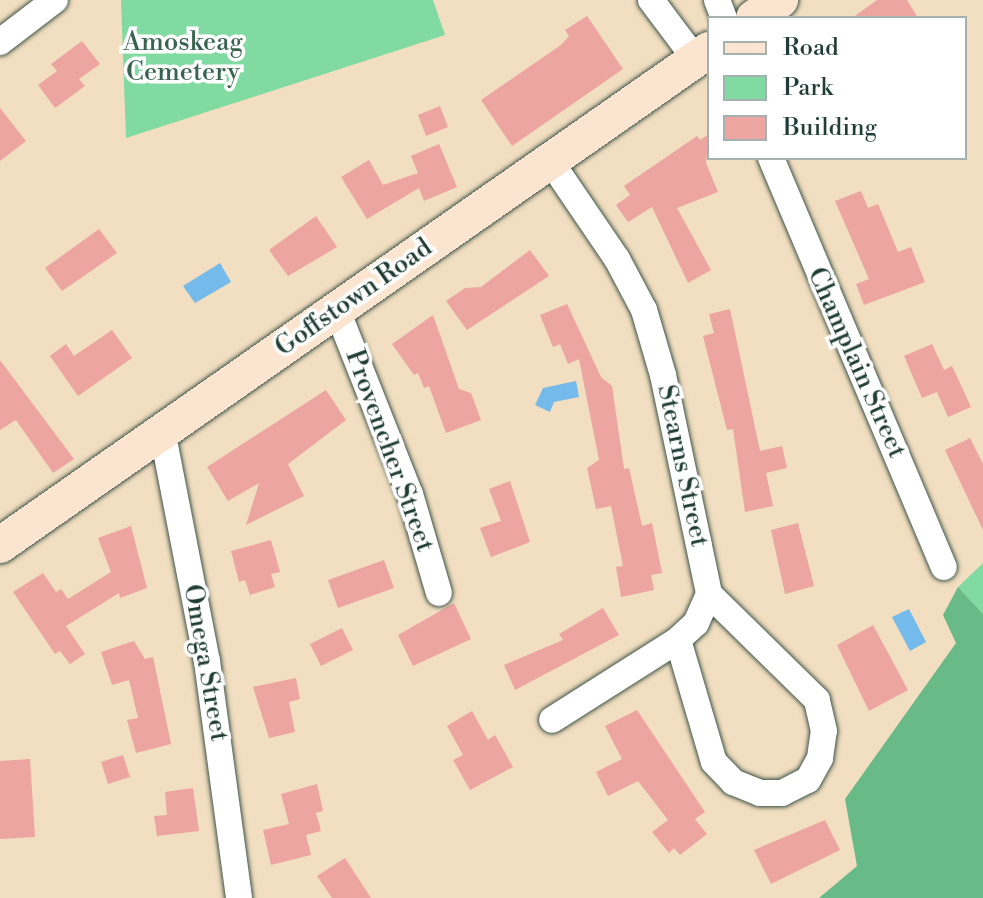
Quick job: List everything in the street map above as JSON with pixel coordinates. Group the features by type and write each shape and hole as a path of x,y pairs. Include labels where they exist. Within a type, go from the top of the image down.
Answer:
{"main road":[{"path":"757,16 780,0"},
{"name":"Goffstown Road","path":"0,545 702,55"}],"street":[{"path":"0,42 55,0"},
{"path":"651,0 702,55"},
{"name":"Champlain Street","path":"772,160 944,567"},
{"name":"Stearns Street","path":"551,162 617,259 644,310 663,375 709,594"},
{"name":"Provencher Street","path":"337,310 410,494 439,593"},
{"name":"Omega Street","path":"162,430 207,661 239,898"},
{"path":"552,720 678,640 696,623 709,594 817,700 824,731 820,758 808,780 782,793 760,793 733,782 714,762 678,640"}],"green space":[{"name":"Amoskeag Cemetery","path":"121,0 433,0 445,35 126,138"},
{"path":"983,563 983,614 958,587"},
{"path":"958,587 983,614 983,898 819,898 857,866 845,799 956,643 943,615"}],"water":[{"path":"220,263 231,282 195,303 183,286"},
{"path":"576,381 579,397 554,402 550,412 535,405 543,388"},
{"path":"909,609 926,642 910,651 892,617"}],"building":[{"path":"877,0 907,0 917,16 855,16"},
{"path":"587,16 623,69 512,146 481,100 561,45 569,36 565,30"},
{"path":"82,41 100,64 79,79 85,86 55,108 38,85 57,71 51,64"},
{"path":"440,106 448,127 426,136 418,115"},
{"path":"0,108 26,141 0,161"},
{"path":"707,135 706,163 718,192 677,208 711,270 688,283 652,207 628,222 616,205 630,195 624,186 697,136 700,140"},
{"path":"439,144 457,187 424,201 419,188 367,219 341,177 369,160 383,185 418,173 411,156"},
{"path":"861,191 868,208 878,204 898,252 911,247 925,282 864,305 856,284 869,279 835,201"},
{"path":"316,216 337,247 288,276 269,250"},
{"path":"99,229 117,253 62,291 45,268"},
{"path":"530,250 549,276 467,330 446,301 465,288 481,287"},
{"path":"567,304 601,377 612,386 624,469 629,468 642,526 652,523 662,573 651,575 654,590 621,597 616,567 623,566 611,506 596,509 587,468 599,460 579,359 568,364 560,344 553,347 540,315"},
{"path":"730,309 760,451 782,446 787,468 766,473 773,506 745,512 733,429 727,430 703,336 714,333 709,314"},
{"path":"433,315 459,389 471,393 481,420 446,433 429,386 424,388 418,373 414,375 392,344"},
{"path":"112,330 132,358 78,396 50,356 66,344 74,356"},
{"path":"932,344 944,370 952,366 971,407 948,417 937,392 922,398 904,356"},
{"path":"0,360 74,459 53,473 16,420 0,430"},
{"path":"326,390 346,420 288,464 304,496 246,525 259,483 228,501 207,467"},
{"path":"970,438 983,464 983,530 945,450"},
{"path":"510,481 530,542 491,557 480,528 501,521 489,489"},
{"path":"798,523 814,586 785,594 771,530"},
{"path":"131,526 147,588 120,598 119,593 66,626 85,654 70,664 60,651 55,654 13,592 43,573 56,592 61,589 68,599 111,572 98,538"},
{"path":"271,540 280,572 271,574 275,587 250,595 245,580 239,582 231,551"},
{"path":"384,560 394,588 338,608 328,580"},
{"path":"454,603 471,639 413,666 398,635"},
{"path":"603,608 619,635 515,690 504,665 563,640 559,634"},
{"path":"873,625 908,690 869,711 837,645"},
{"path":"342,628 353,650 321,666 310,644"},
{"path":"134,641 145,659 153,657 171,744 136,753 127,720 138,718 129,680 112,685 101,652"},
{"path":"296,678 300,699 289,702 295,732 269,738 253,687"},
{"path":"637,710 705,812 695,819 707,834 680,855 674,848 669,853 652,832 668,820 638,781 608,796 596,772 622,759 605,726"},
{"path":"472,711 488,740 495,735 513,767 470,790 453,760 463,755 447,726"},
{"path":"123,755 130,777 108,784 101,762"},
{"path":"30,759 35,837 0,839 0,761"},
{"path":"317,784 323,811 316,813 321,831 306,835 311,855 271,865 263,830 289,824 281,794"},
{"path":"193,788 199,831 157,836 154,816 167,815 165,792"},
{"path":"825,820 840,850 771,884 754,850"},
{"path":"345,858 371,898 332,898 317,876"}]}
